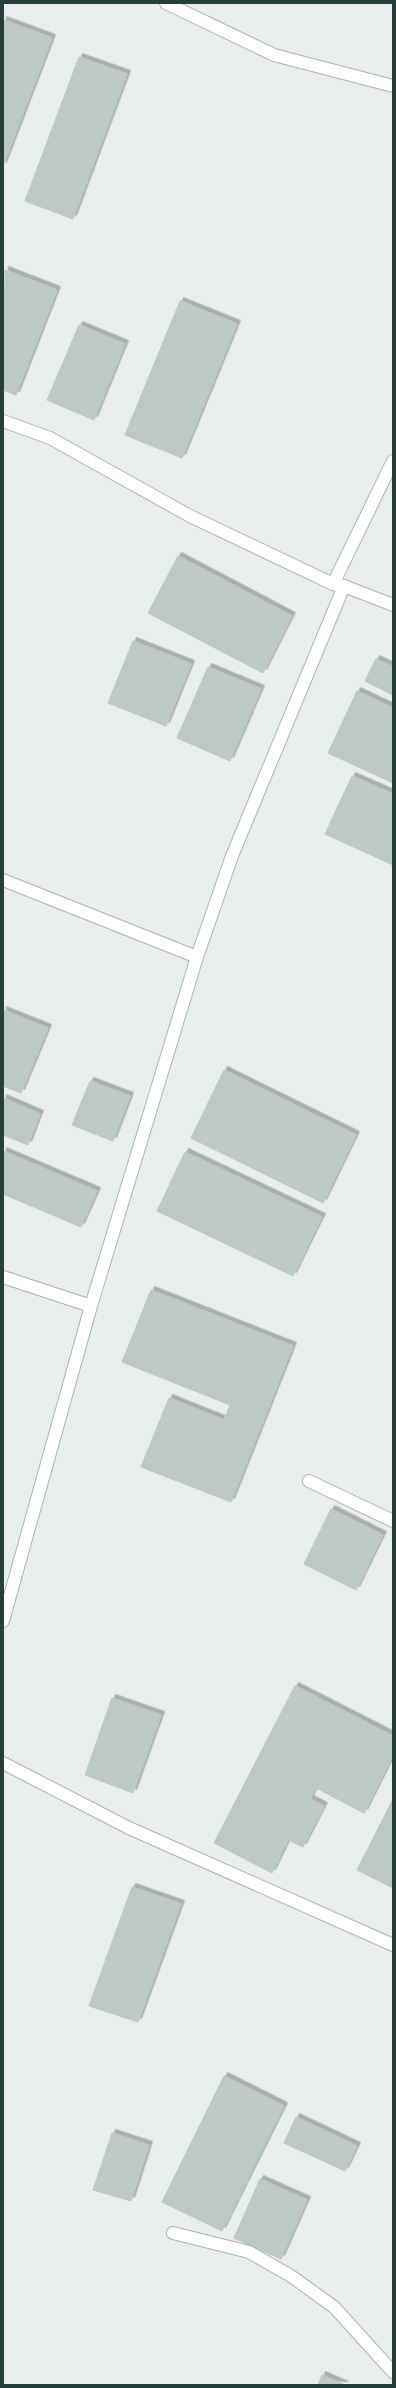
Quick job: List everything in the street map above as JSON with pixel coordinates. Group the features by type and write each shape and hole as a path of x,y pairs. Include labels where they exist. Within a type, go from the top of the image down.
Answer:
{"street":[{"path":"166,3 274,55 393,86"},
{"path":"3,421 50,438 190,516 339,585 393,605"},
{"path":"3,1620 90,1306 197,957 232,856 339,585 393,461"},
{"path":"3,880 197,957"},
{"path":"3,1277 90,1306"},
{"path":"310,1481 393,1521"},
{"path":"3,1763 130,1828 393,1945"},
{"path":"173,2233 249,2252 291,2276 334,2307 393,2372"}],"building":[{"path":"3,20 52,38 3,166"},
{"path":"79,57 127,74 73,219 25,201"},
{"path":"5,270 57,290 16,395 3,390"},
{"path":"180,301 237,324 182,458 125,435"},
{"path":"79,325 125,344 94,420 47,400"},
{"path":"178,556 292,616 263,673 148,613"},
{"path":"133,641 191,664 166,726 108,703"},
{"path":"376,659 393,667 393,695 365,681"},
{"path":"208,667 261,689 230,761 177,738"},
{"path":"357,691 393,708 393,783 328,753"},
{"path":"352,776 393,794 393,865 325,834"},
{"path":"3,1010 48,1028 21,1093 3,1086"},
{"path":"224,1070 356,1135 323,1203 191,1138"},
{"path":"90,1081 130,1096 113,1141 72,1125"},
{"path":"3,1098 40,1114 28,1145 3,1135"},
{"path":"3,1151 97,1191 81,1227 3,1194"},
{"path":"185,1152 322,1217 293,1276 157,1211"},
{"path":"151,1290 293,1346 231,1502 141,1467 169,1398 224,1420 230,1405 122,1362"},
{"path":"331,1509 383,1535 356,1590 304,1564"},
{"path":"295,1686 393,1736 393,1755 364,1813 316,1788 310,1799 324,1806 303,1847 288,1840 272,1873 214,1843"},
{"path":"112,1698 161,1715 133,1793 85,1775"},
{"path":"393,1799 393,1888 357,1870"},
{"path":"132,1887 181,1904 138,2022 89,2006"},
{"path":"224,2076 284,2106 222,2231 162,2202"},
{"path":"296,2117 357,2146 345,2171 284,2143"},
{"path":"112,2133 149,2145 131,2201 93,2190"},
{"path":"260,2179 307,2200 281,2259 234,2238"},
{"path":"322,2375 345,2385 318,2385"}]}
